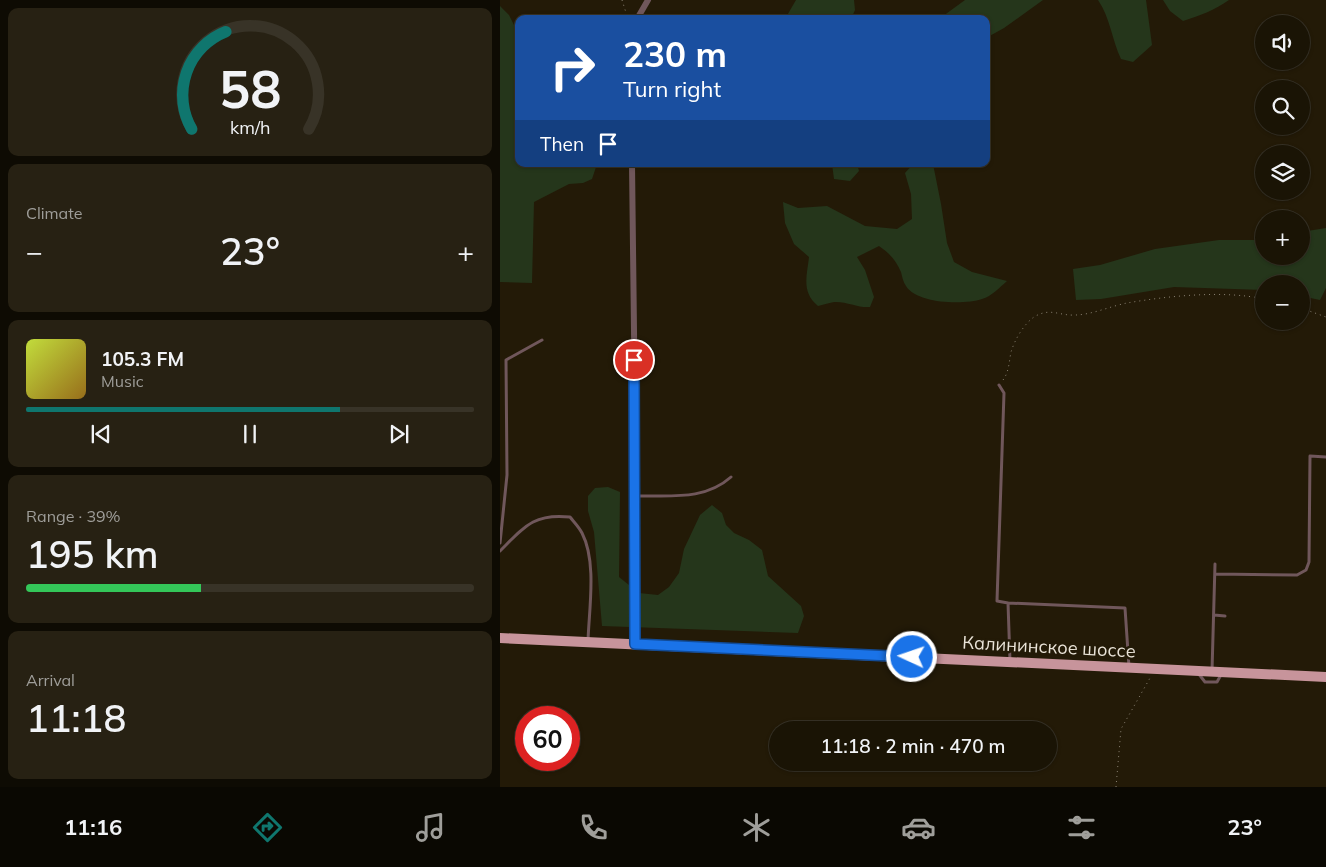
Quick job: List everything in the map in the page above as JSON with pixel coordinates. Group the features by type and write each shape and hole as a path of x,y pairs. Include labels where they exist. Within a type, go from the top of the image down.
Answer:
{"main road":[{"name":"Калининское шоссе","path":"500,638 1326,677"}],"street":[{"path":"639,15 648,0"},
{"path":"632,167 636,496 635,644"}],"lane":[{"path":"500,542 507,476 506,360 542,340"},
{"path":"1000,385 1004,393 997,601 1125,608 1130,667"},
{"path":"1215,574 1297,574 1306,570 1309,562 1310,456 1326,457"},
{"path":"636,496 701,494 721,486 730,477"},
{"path":"500,550 524,527 539,518 555,515 570,517 582,532 588,551 591,572 588,642"},
{"path":"1215,564 1214,615 1217,671"},
{"path":"1008,603 1010,662"},
{"path":"1214,615 1225,616"}],"path":[{"path":"622,0 627,15"},
{"path":"1000,385 1007,375 1012,349 1023,327 1035,317 1049,311 1075,316 1127,303 1199,295 1247,295 1255,297"},
{"path":"1310,311 1326,317"},
{"path":"1116,787 1121,729 1155,668"}],"green space":[{"path":"796,0 854,0 855,10 853,15 787,15"},
{"path":"965,0 1043,0 990,36 990,15 944,15"},
{"path":"1098,0 1146,0 1152,45 1133,62 1121,59"},
{"path":"1163,0 1229,0 1218,7 1183,21 1170,11"},
{"path":"500,6 509,15 515,30 515,167 596,167 592,179 583,183 569,184 534,202 532,283 500,282"},
{"path":"832,167 858,167 859,171 850,181 834,179"},
{"path":"910,167 934,167 947,243 954,262 972,272 1007,281 986,298 974,301 941,302 930,300 912,292 905,284 894,260 879,246 857,257 865,270 874,297 870,307 838,302 818,306 809,295 807,289 806,277 809,257 794,244 785,223 783,202 798,208 827,206 865,226 897,229 912,219 911,194 905,173"},
{"path":"1326,228 1326,288 1320,300 1310,298 1310,275 1255,275 1255,290 1174,287 1101,299 1076,300 1073,269 1100,265 1155,249 1219,240 1255,240 1255,265 1310,265 1310,231"},
{"path":"608,487 620,492 619,577 639,593 658,595 669,587 679,573 684,549 700,515 712,505 722,513 726,525 734,533 749,540 762,550 768,576 801,606 804,616 798,633 602,626 594,532 588,511 588,496 595,488"}],"route":[{"path":"634,360 636,496 635,644 912,657"}]}
